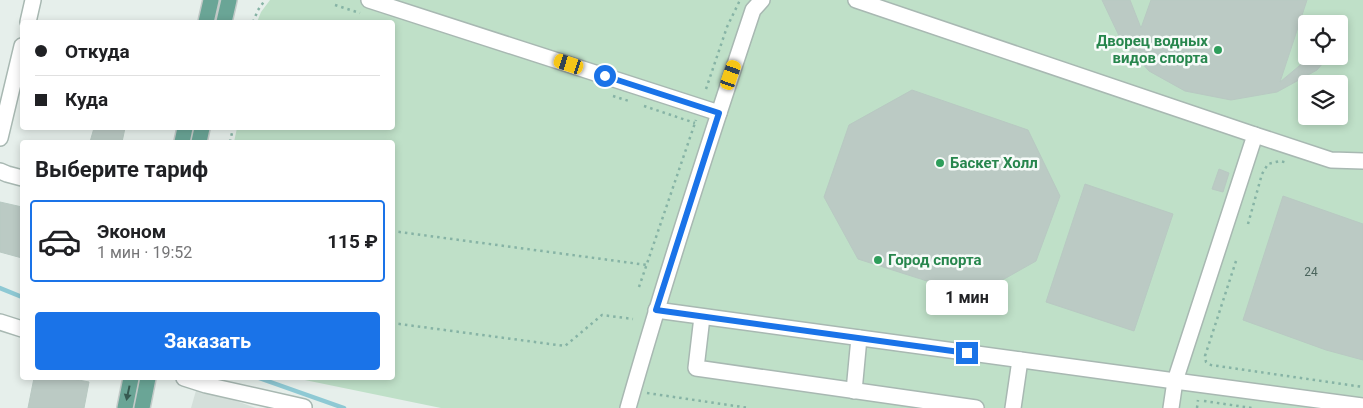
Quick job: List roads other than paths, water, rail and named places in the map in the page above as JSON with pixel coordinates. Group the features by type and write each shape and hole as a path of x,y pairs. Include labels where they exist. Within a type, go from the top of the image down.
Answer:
{"main road":[{"path":"206,20 211,0"},
{"path":"224,20 229,0"},
{"path":"125,408 131,380"},
{"path":"142,408 148,380"}],"street":[{"path":"28,20 33,0"},
{"path":"369,0 719,113"},
{"path":"628,408 656,310 719,113 753,10 762,0"},
{"path":"856,0 1332,160 1363,162"},
{"path":"0,138 20,54"},
{"path":"1171,408 1175,381 1256,135"},
{"path":"0,171 20,177"},
{"path":"656,310 1363,406"},
{"path":"702,317 696,368 976,408"},
{"path":"0,322 20,328"},
{"path":"854,390 859,338"},
{"path":"1013,408 1020,360"},
{"path":"190,380 304,407"}],"waterway":[{"path":"0,288 20,296"},
{"path":"265,380 344,408"}],"place":[{"name":"Дворец водных видов спорта","path":"1218,50"},
{"name":"Баскет Холл","path":"940,163"},
{"name":"Город спорта","path":"878,260"}]}
